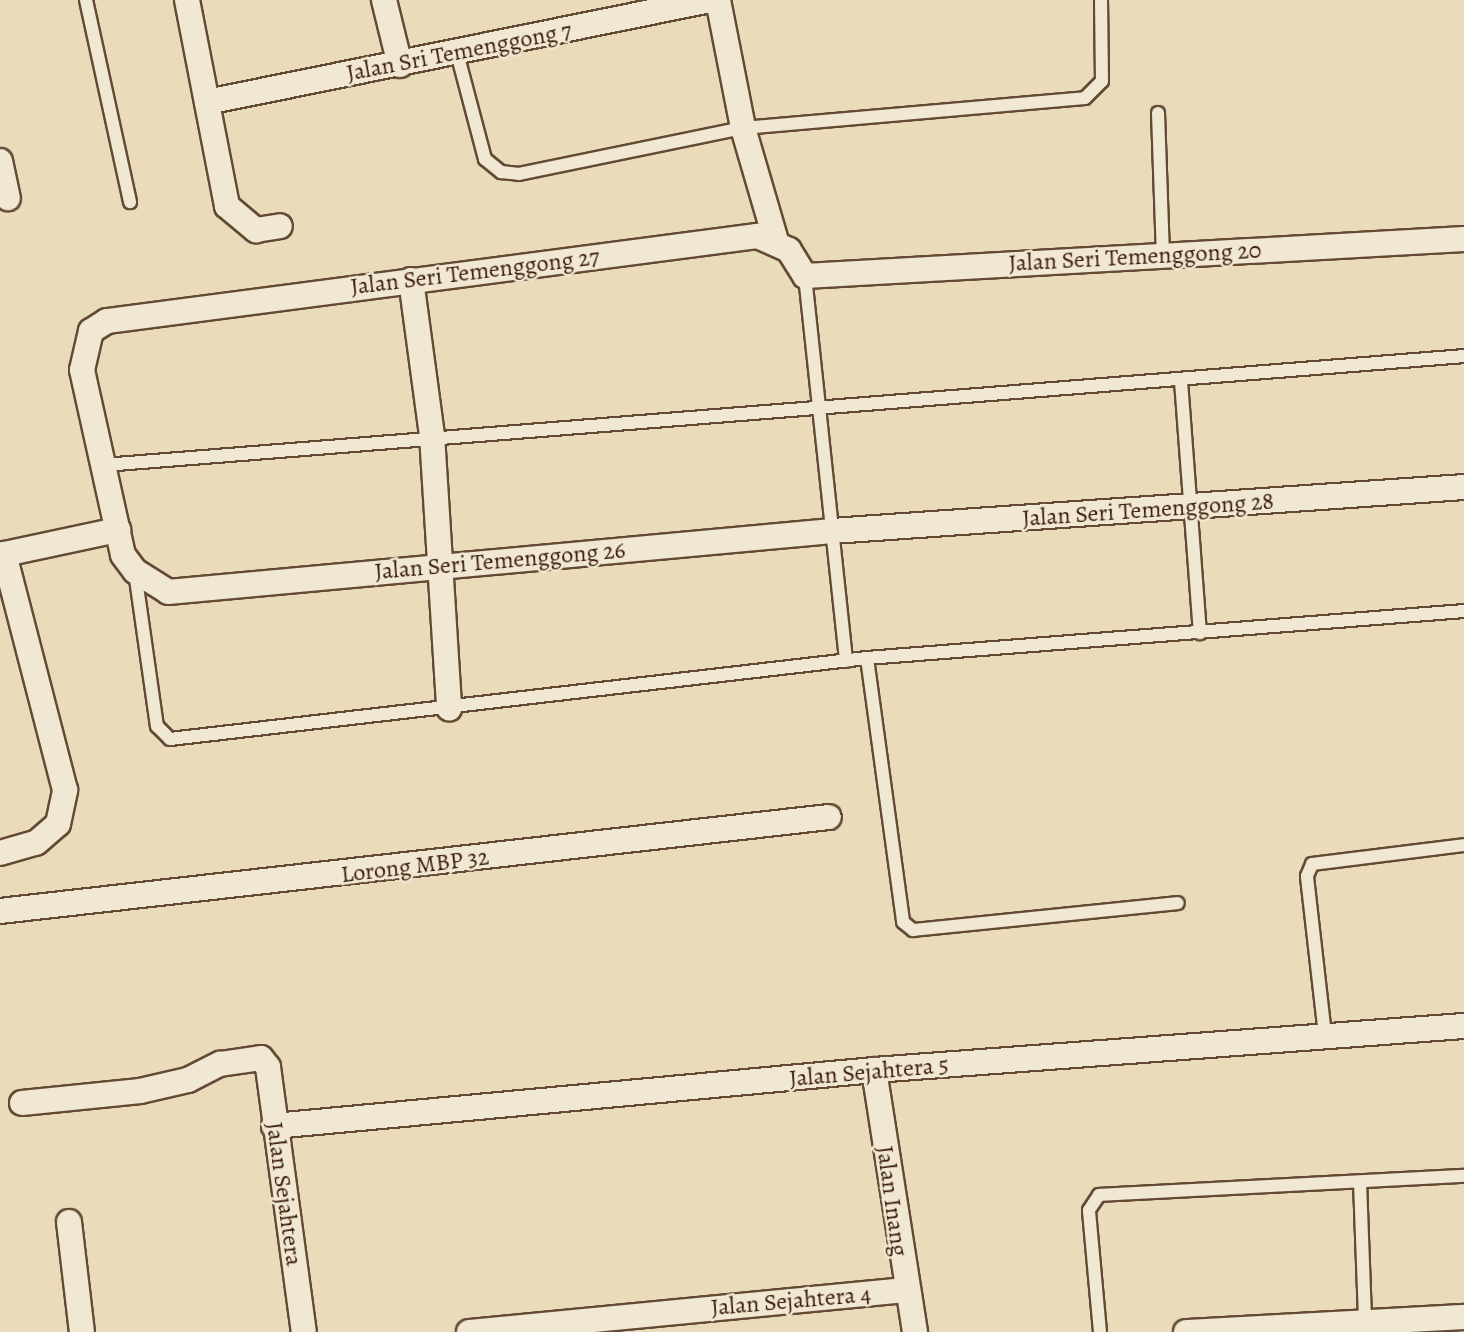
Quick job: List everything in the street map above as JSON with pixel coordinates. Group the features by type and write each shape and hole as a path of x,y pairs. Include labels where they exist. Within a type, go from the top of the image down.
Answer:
{"street":[{"path":"187,0 227,206 256,230 280,226"},
{"path":"384,0 400,65"},
{"name":"Jalan Sri Temenggong 7","path":"207,102 710,0"},
{"path":"718,0 743,128 776,241 804,267 805,276"},
{"path":"0,161 8,198"},
{"name":"Jalan Seri Temenggong 27","path":"135,571 118,530 82,370 83,346 91,331 126,317 757,236 776,241"},
{"name":"Jalan Seri Temenggong 20","path":"805,276 1464,239"},
{"path":"411,280 432,435 449,708"},
{"name":"Jalan Seri Temenggong 28","path":"832,531 1464,487"},
{"path":"0,853 36,843 58,824 65,790 2,554 118,530"},
{"name":"Jalan Seri Temenggong 26","path":"135,571 168,592 832,531"},
{"name":"Lorong MBP 32","path":"0,911 829,817"},
{"name":"Jalan Sejahtera 5","path":"274,1126 874,1070 1464,1026"},
{"name":"Jalan Sejahtera","path":"22,1103 140,1091 188,1080 220,1064 261,1058 268,1067 304,1332"},
{"name":"Jalan Inang","path":"874,1070 904,1290 915,1332"},
{"path":"69,1222 82,1332"},
{"name":"Jalan Sejahtera 4","path":"469,1332 904,1290"},
{"path":"1186,1332 1365,1320 1464,1317"}],"lane":[{"path":"86,0 130,202"},
{"path":"457,53 485,159 501,172 743,128 1085,98 1102,81 1101,0"},
{"path":"1158,113 1163,256"},
{"path":"805,276 823,406 832,531 846,661"},
{"path":"104,465 432,435 1181,380 1464,356"},
{"path":"1181,380 1200,633"},
{"path":"135,571 157,726 170,739 867,658 1464,611"},
{"path":"867,658 903,922 913,930 1178,903"},
{"path":"1325,1035 1307,876 1312,864 1464,845"},
{"path":"1100,1332 1088,1210 1099,1195 1464,1176"},
{"path":"1360,1182 1365,1320"}]}
